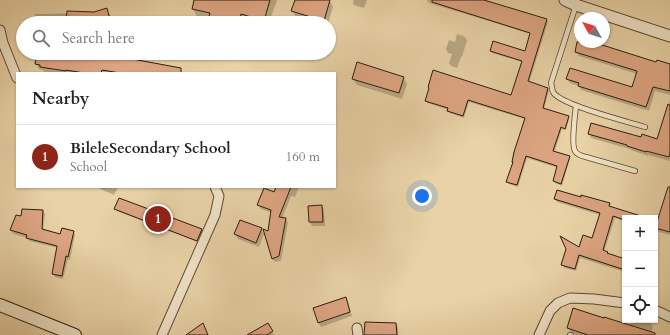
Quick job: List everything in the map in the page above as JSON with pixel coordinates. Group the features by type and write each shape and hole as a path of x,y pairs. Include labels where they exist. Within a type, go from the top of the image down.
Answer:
{"main road":[{"path":"0,305 75,335"}],"street":[{"path":"565,0 576,6 670,36"},
{"path":"0,30 3,43 16,76"},
{"path":"162,335 215,214 219,196 215,188"},
{"path":"539,335 550,311 558,303 570,298 622,303"},
{"path":"658,311 670,317"}],"lane":[{"path":"576,6 551,83 553,92 560,99 576,106 645,127"},
{"path":"576,106 573,142 574,150 579,155 586,158 635,171"}],"building":[{"path":"194,0 270,0 265,16 248,16 241,14 241,16 209,16 210,13 192,9"},
{"path":"295,0 330,0 325,16 308,16 291,11"},
{"path":"432,0 484,0 547,19 528,81 548,88 543,108 569,116 565,129 561,127 553,151 570,156 561,184 553,181 557,166 526,156 517,185 506,182 525,118 468,100 463,116 447,111 448,108 425,101 433,70 511,95 522,61 490,51 493,41 525,51 530,33 432,2"},
{"path":"107,8 109,16 67,16 67,11 94,12"},
{"path":"610,47 656,62 657,60 670,64 670,91 653,87 646,107 578,86 579,83 566,79 570,68 632,87 637,71 575,52 576,48"},
{"path":"36,60 138,60 181,68 181,72 114,72 102,70 101,72 78,72 40,67 40,65 35,64"},
{"path":"357,62 404,77 399,93 352,79"},
{"path":"668,104 670,105 669,157 646,152 588,134 591,123 641,137 642,134 657,139"},
{"path":"668,187 670,187 670,232 658,229 658,219"},
{"path":"264,188 274,192 276,188 291,188 279,217 286,218 279,256 272,259 263,229 268,231 271,210 257,205"},
{"path":"557,190 610,203 609,206 638,215 622,215 622,219 613,216 603,250 608,252 607,253 622,258 622,269 579,255 575,269 561,265 566,249 560,236 579,247 583,235 592,238 600,213 554,199"},
{"path":"119,198 202,229 197,241 114,209"},
{"path":"322,205 323,222 309,222 308,206"},
{"path":"22,209 43,210 42,229 60,234 62,228 74,231 68,257 66,256 62,276 52,274 57,246 26,238 27,235 10,230 16,215 21,216"},
{"path":"240,220 262,228 256,243 234,234"},
{"path":"346,297 350,312 318,323 313,308"},
{"path":"573,308 655,333 655,335 588,335 567,328"},
{"path":"365,322 396,323 397,335 364,335"},
{"path":"203,323 208,335 186,335"},
{"path":"268,323 273,331 267,335 247,335"}],"place":[{"name":"BileleSecondary School","path":"158,219"}]}
